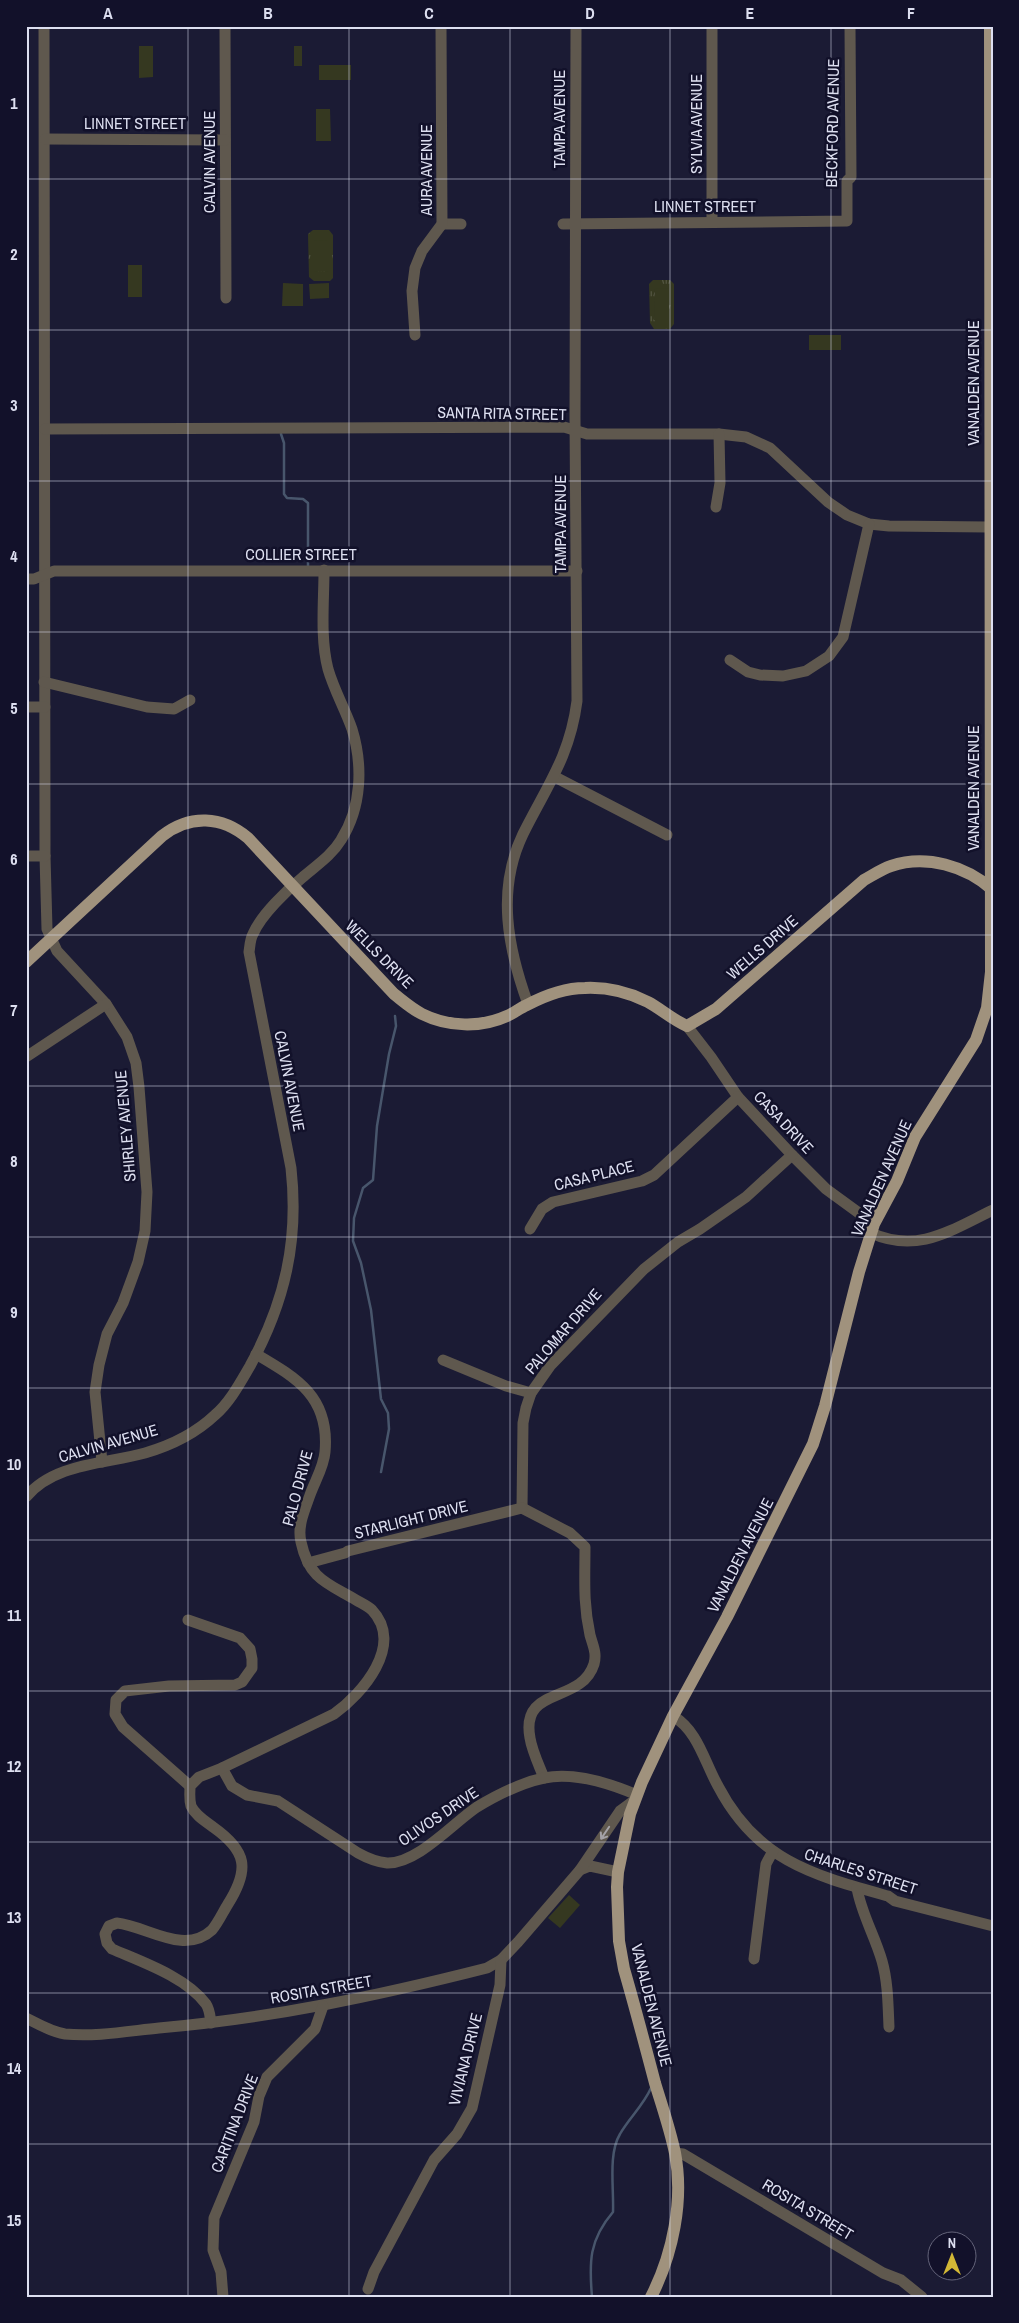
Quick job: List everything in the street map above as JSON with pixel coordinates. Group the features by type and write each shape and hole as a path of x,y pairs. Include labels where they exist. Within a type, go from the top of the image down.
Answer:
{"main road":[{"name":"VANALDEN AVENUE","path":"651,2297 660,2279 673,2235 678,2186 675,2153 624,1969 617,1908 618,1872 625,1831 636,1798 673,1716 727,1617 813,1444 830,1389 873,1228 897,1181 915,1136 976,1040 987,1008 990,972 991,888 988,527 991,426 990,26"},
{"name":"WELLS DRIVE","path":"26,962 162,836 172,828 195,821 223,822 240,832 394,994 420,1013 439,1021 468,1025 508,1016 528,1004 562,991 584,988 608,989 630,994 687,1026 698,1022 716,1009 864,880 891,866 912,862 934,862 955,867 977,878 991,888"}],"street":[{"name":"SHIRLEY AVENUE","path":"44,26 44,707 47,929 57,951 106,1004 127,1037 136,1064 147,1192 145,1231 138,1262 123,1303 108,1334 99,1365 95,1392 102,1462"},
{"name":"CALVIN AVENUE","path":"225,26 226,298"},
{"name":"AURA AVENUE","path":"415,335 412,291 415,268 422,251 442,224 441,26"},
{"name":"TAMPA AVENUE","path":"528,1004 510,942 507,924 507,894 516,853 523,835 555,777 572,733 577,701 575,430 576,26"},
{"name":"SYLVIA AVENUE","path":"712,26 712,221"},
{"name":"BECKFORD AVENUE","path":"847,220 847,181 851,177 850,26"},
{"name":"LINNET STREET","path":"45,139 225,140"},
{"name":"LINNET STREET","path":"563,224 847,220"},
{"path":"442,224 461,224"},
{"name":"SANTA RITA STREET","path":"44,429 564,428 587,434 719,434 746,437 770,448 828,502 847,515 869,524 988,527"},
{"path":"716,507 720,483 719,434"},
{"path":"730,660 748,672 760,675 783,676 806,671 828,656 843,637 869,524"},
{"name":"CALVIN AVENUE","path":"26,1497 46,1479 62,1472 146,1452 194,1430 215,1415 236,1390 256,1354 278,1307 288,1268 293,1232 294,1201 290,1168 249,952 252,934 260,920 293,886 327,858 342,839 354,812 360,782 358,755 352,728 340,704 328,668 325,647 324,570"},
{"name":"COLLIER STREET","path":"26,579 34,579 54,571 577,571"},
{"path":"44,682 147,707 174,709 190,700"},
{"path":"26,707 44,707"},
{"path":"555,777 667,835"},
{"path":"26,856 45,856"},
{"path":"26,1057 106,1004"},
{"name":"CASA DRIVE","path":"687,1026 738,1097 826,1189 873,1228 897,1242 925,1240 940,1236 993,1210"},
{"name":"CASA PLACE","path":"530,1229 542,1209 553,1202 642,1181 654,1175 738,1097"},
{"name":"PALOMAR DRIVE","path":"522,1508 523,1423 531,1393 550,1366 622,1289 644,1269 678,1242 746,1197 792,1155"},
{"name":"PALO DRIVE","path":"190,1786 199,1777 222,1768 334,1714 348,1704 370,1678 380,1661 383,1637 379,1621 372,1609 320,1580 308,1563 300,1541 300,1528 325,1452 324,1422 314,1398 296,1378 256,1354"},
{"path":"443,1360 506,1386 531,1393"},
{"path":"522,1508 570,1533 585,1547 583,1590 590,1632 596,1654 590,1675 584,1682 575,1688 549,1697 534,1709 530,1722 530,1738 544,1778"},
{"name":"STARLIGHT DRIVE","path":"308,1563 344,1554 348,1551 522,1508"},
{"path":"188,1620 240,1638 247,1644 252,1659 252,1668 247,1678 235,1685 169,1686 124,1691 116,1700 115,1714 123,1727 190,1786 192,1807 199,1817 225,1835 236,1848 242,1870 240,1885 212,1930 197,1939 179,1941 125,1924 109,1926 105,1934 107,1943 112,1949 159,1969 187,1987 206,2004 211,2023"},
{"name":"CHARLES STREET","path":"673,1716 685,1724 693,1733 718,1786 731,1808 758,1839 787,1862 808,1872 888,1896 895,1901 993,1926"},
{"name":"OLIVOS DRIVE","path":"222,1768 232,1786 247,1795 278,1801 358,1853 369,1859 388,1863 407,1858 421,1851 456,1823 500,1794 544,1778 566,1776 601,1782 636,1798"},
{"name":"ROSITA STREET","path":"26,2018 48,2029 76,2035 150,2030 323,2006 380,1995 487,1968 501,1960 580,1870 620,1810 636,1798"},
{"path":"754,1959 766,1864 773,1852"},
{"path":"580,1870 590,1866 618,1872"},
{"path":"857,1888 859,1900 883,1963 886,1978 889,2027"},
{"name":"VIVIANA DRIVE","path":"368,2289 374,2272 434,2160 457,2134 472,2108 500,1985 501,1960"},
{"name":"CARITINA DRIVE","path":"223,2297 221,2272 213,2250 214,2218 254,2122 259,2096 267,2077 315,2029 323,2006"},
{"name":"ROSITA STREET","path":"675,2153 683,2154 883,2273 900,2280 922,2297"}],"green space":[{"path":"139,46 153,46 153,77 139,78"},
{"path":"294,46 302,46 302,66 294,66"},
{"path":"319,65 351,65 351,80 319,80"},
{"path":"316,109 330,109 331,141 316,141"},
{"path":"313,230 329,230 333,235 333,278 330,281 314,281 309,277 308,234"},
{"path":"328,240 328,271 314,272 314,241"},
{"path":"128,265 142,265 142,297 128,297"},
{"path":"653,280 670,280 674,284 674,324 670,329 654,329 650,323 649,284"},
{"path":"283,283 303,284 303,306 282,306"},
{"path":"329,283 329,298 310,299 309,284"},
{"path":"655,288 669,289 669,320 654,320"},
{"path":"809,335 841,335 841,350 809,350"},
{"path":"569,1895 580,1905 560,1928 548,1918"}],"waterway":[{"path":"281,434 284,443 284,494 287,498 303,499 308,503 308,567"},
{"path":"381,1472 389,1429 388,1413 381,1399 371,1310 361,1263 353,1241 354,1218 363,1188 373,1180 377,1126 389,1054 396,1026 395,1016"},
{"path":"592,2297 592,2252 599,2232 613,2212 612,2172 616,2142 651,2088"}]}
